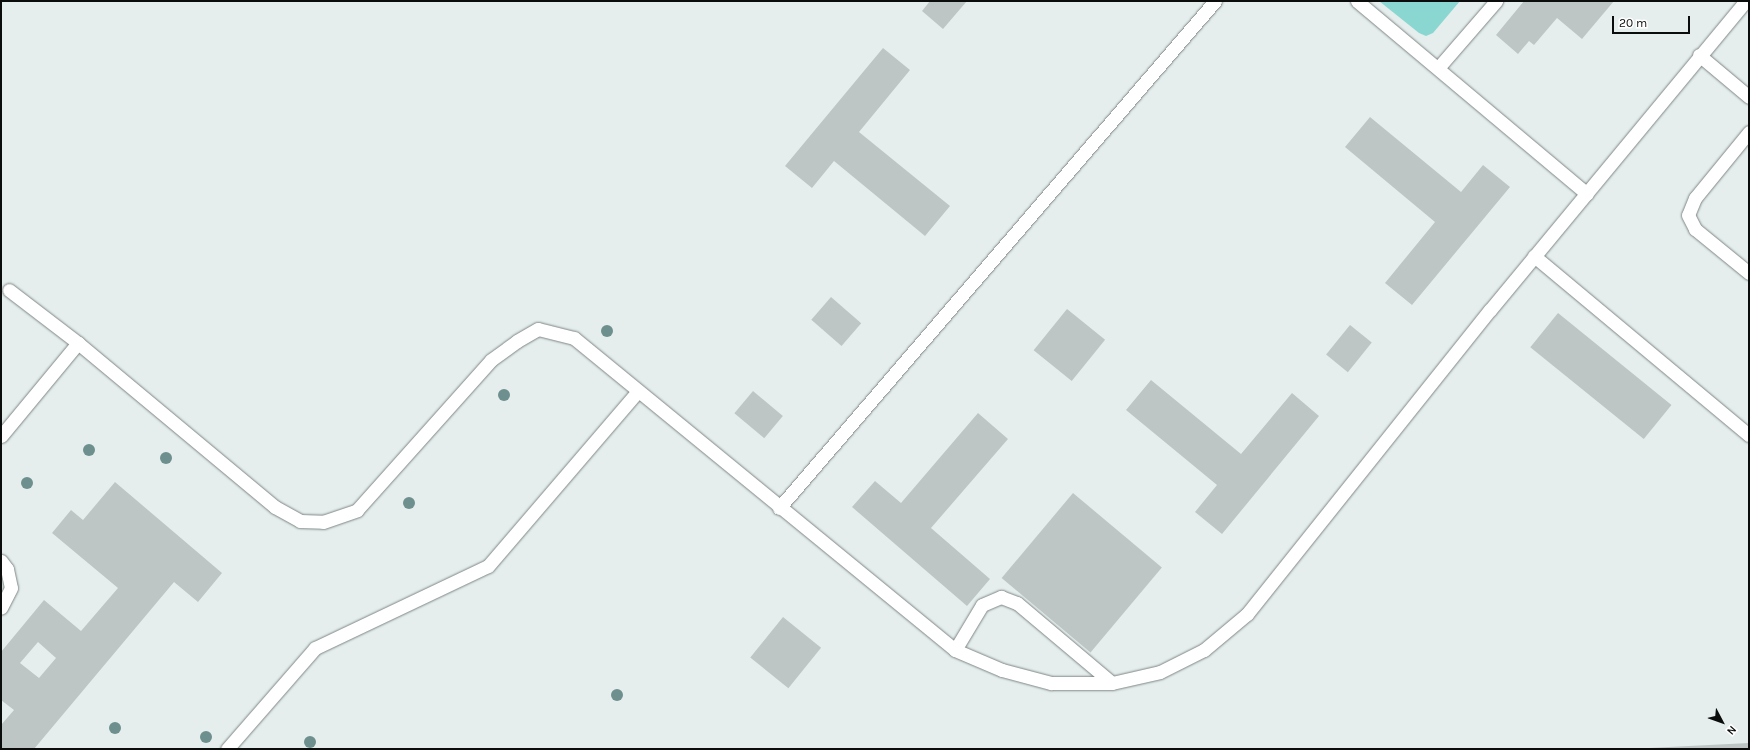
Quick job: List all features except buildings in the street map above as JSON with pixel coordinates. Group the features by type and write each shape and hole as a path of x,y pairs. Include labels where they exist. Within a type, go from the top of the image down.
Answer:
{"lane":[{"path":"779,508 1214,1"},
{"path":"1357,1 1587,194"},
{"path":"1438,68 1496,1"},
{"path":"9,290 78,343 275,507 300,521 323,522 358,510 491,360 538,329 574,338 779,508 955,650 1002,670 1051,683 1112,683 1160,672 1204,650 1247,614 1534,256 1746,1"},
{"path":"1699,56 1749,97"},
{"path":"1749,132 1695,198 1688,215 1695,229 1749,273"},
{"path":"1534,256 1749,435"},
{"path":"1,436 78,343"},
{"path":"227,749 315,648 488,566 638,391"},
{"path":"1,562 7,569 11,588 1,608"},
{"path":"955,650 982,605 1001,597 1017,603 1112,683"}],"shaded area":[{"path":"1379,1 1460,1 1433,33 1426,36 1419,33"}]}
